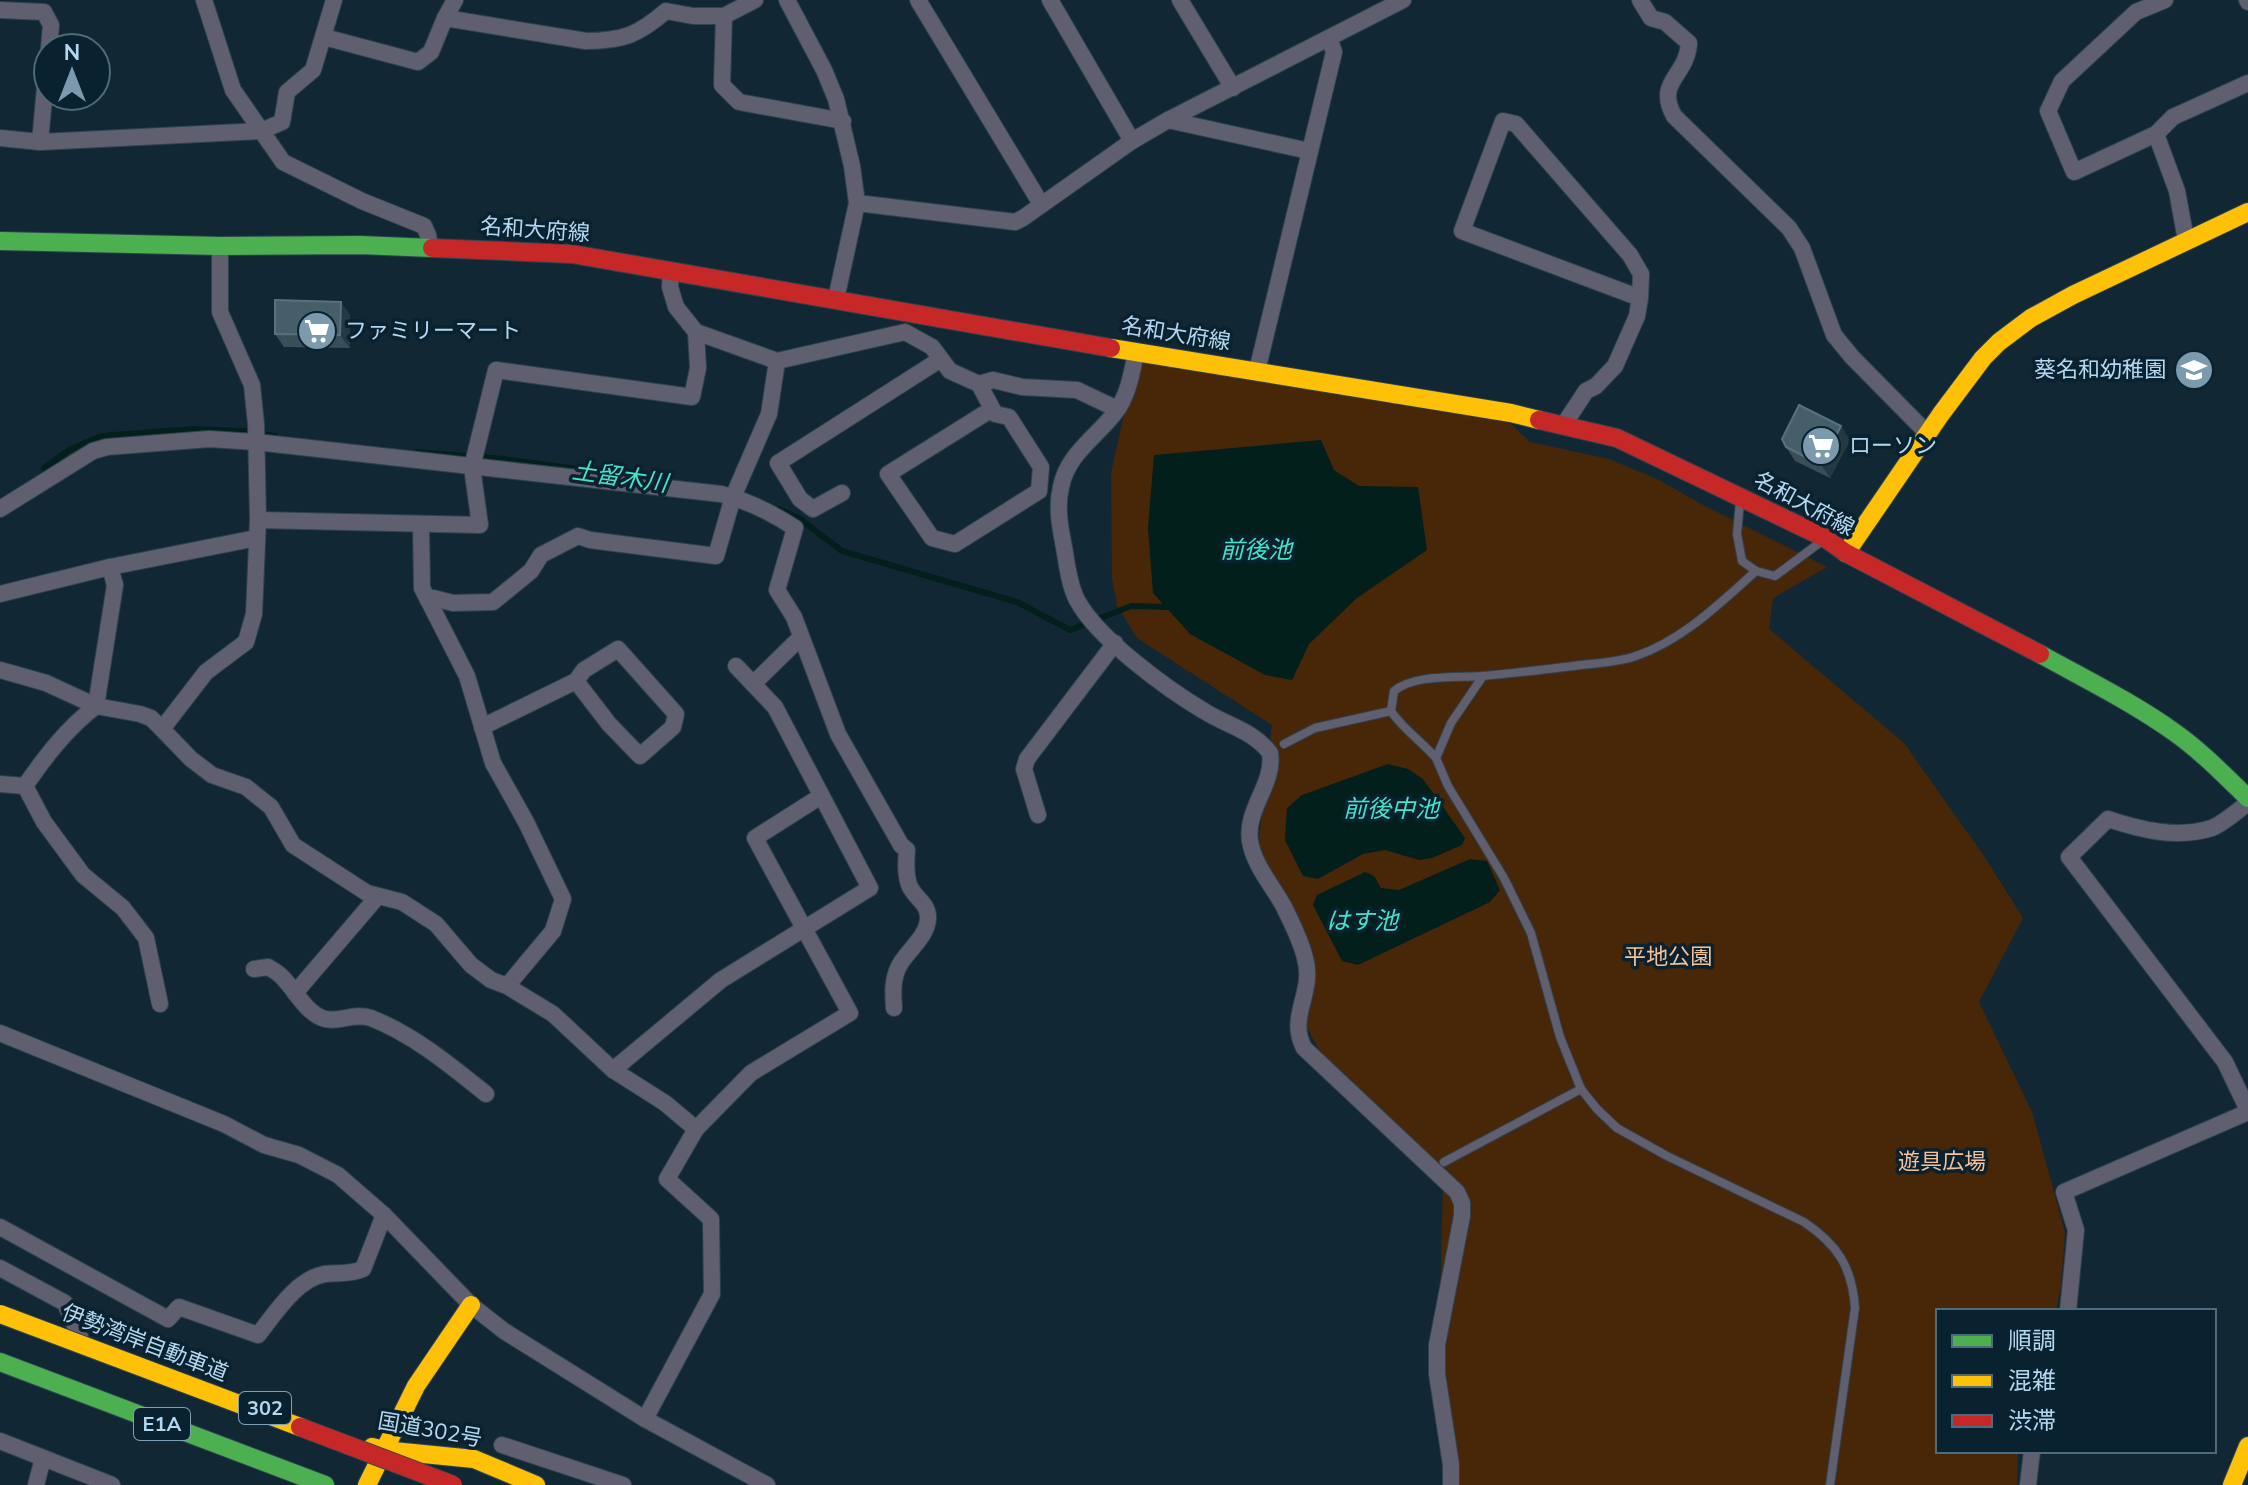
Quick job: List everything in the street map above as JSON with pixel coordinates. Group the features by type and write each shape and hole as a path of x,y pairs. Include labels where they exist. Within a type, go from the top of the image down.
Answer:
{"main road":[{"path":"1846,553 1927,433 1983,358 1999,342 2031,318 2073,295 2248,212"},
{"name":"名和大府線","path":"0,241 430,247 572,254 1136,352 1511,413 1617,438 1825,538 1846,553 2133,706 2195,749 2248,801"},
{"path":"367,1485 416,1386 471,1305"},
{"name":"国道302号","path":"0,1306 248,1402 383,1450 474,1459 536,1485"},
{"name":"伊勢湾岸自動車道","path":"0,1314 453,1485"},
{"name":"302","path":"0,1365 310,1485"},
{"name":"E1A","path":"0,1365 325,1485"},
{"path":"2232,1485 2248,1446"}],"street":[{"path":"204,0 233,90 283,162 362,201 424,226 430,247"},
{"path":"0,138 40,142 261,131 282,122 287,92 313,70 334,0"},
{"path":"324,37 418,62 431,52 455,0"},
{"path":"445,18 602,41 632,36 669,6 693,16 724,16 755,0"},
{"path":"787,0 824,70 843,121 857,203 836,299"},
{"path":"918,0 1041,204"},
{"path":"1050,0 1132,141"},
{"path":"1180,0 1233,88"},
{"path":"857,203 1015,222 1132,141 1168,120 1403,0"},
{"path":"1640,0 1651,18 1665,22 1689,43 1688,54 1667,91 1667,103 1674,116 1789,228 1802,248 1834,335 1927,433"},
{"path":"2165,0 2136,12 2062,81 2048,111 2074,172 2156,134 2173,117 2248,83"},
{"path":"0,10 44,12 51,25 50,32"},
{"path":"724,16 722,85 732,97 739,102 843,121"},
{"path":"1257,371 1334,52 1329,38"},
{"path":"40,142 43,112"},
{"path":"1168,120 1309,151"},
{"path":"1563,426 1586,391 1596,386 1615,366 1637,316 1640,298 1641,274 1630,255 1516,124 1503,121 1462,231 1640,298"},
{"path":"2156,134 2177,191 2186,240"},
{"path":"162,729 206,672 246,642 254,614 258,520 252,385 220,312 220,246"},
{"path":"671,272 670,287 676,307 696,332 777,361 905,332 932,347 950,371 979,384 995,414 1009,417 1041,467 1039,491 955,544 932,538 888,474 992,409"},
{"path":"258,520 480,525 474,459 496,370 692,397 698,368 696,332"},
{"path":"1136,352 1131,378 1117,409 1076,454 1060,491 1059,518 1070,579 1076,599 1098,628 1157,680 1204,712 1257,738 1270,753 1269,774 1251,816 1250,842 1254,857 1284,907 1305,957 1308,986 1297,1035 1304,1048 1457,1192 1462,1203 1437,1345 1437,1374 1451,1465 1451,1485"},
{"path":"842,493 813,509 800,499 778,463 941,359"},
{"path":"428,600 493,602 531,571 541,555 578,536 716,556 733,497 769,414 777,361"},
{"path":"979,384 993,380 1022,387 1077,390 1117,409"},
{"path":"0,509 93,451 107,447 256,434 393,456 474,459 721,494 751,503 795,528 777,590 794,617 838,734 895,835 907,850 910,887 925,904 928,918 925,931 899,966 893,983 894,1008"},
{"path":"421,524 422,588 467,676 493,763 563,899 553,931 507,986"},
{"path":"0,594 110,567 256,538"},
{"path":"25,786 79,719 96,706 115,585 110,567"},
{"path":"753,684 801,637"},
{"path":"1038,815 1024,769 1027,759 1115,643"},
{"path":"482,727 576,681 584,670 618,649 676,714 673,727 640,756 609,724 576,681"},
{"path":"613,1070 721,980 870,888 775,707 736,666"},
{"path":"0,670 46,683 96,706 151,718 191,759 212,775 246,787 271,807 293,845 367,893 402,902 436,924 471,965 491,980 507,986 553,1014 613,1070 665,1103 696,1129"},
{"path":"0,784 25,786"},
{"path":"25,786 44,822 83,875 123,908 146,938 160,1004"},
{"path":"645,1419 712,1294 711,1219 667,1179 696,1129 751,1073 850,1013 755,838 821,796"},
{"path":"2068,1309 2076,1230 2064,1192 2248,1111 2225,1062 2069,857 2108,819 2163,833 2189,832 2214,827 2248,801"},
{"path":"295,993 378,896"},
{"path":"254,969 268,967 282,976 306,1006 321,1018 331,1020 358,1015 370,1018 422,1044 486,1094"},
{"path":"0,1033 224,1124 264,1145 299,1155 338,1175 384,1215 471,1305 504,1331 645,1419 767,1485"},
{"path":"0,1227 168,1319 179,1307 258,1335 290,1295 311,1279 322,1274 351,1274 363,1269 384,1215"},
{"path":"0,1268 65,1303 80,1337"},
{"path":"0,1441 112,1485"},
{"path":"502,1445 623,1485"},
{"path":"2028,1485 2032,1453"},
{"path":"36,1485 43,1458"}],"lane":[{"path":"1740,497 1737,534 1742,561 1756,571 1775,576 1825,538"},
{"path":"1756,571 1701,619 1635,657 1483,676 1438,678 1401,685 1394,691 1391,711 1436,758 1448,786 1504,878 1531,933 1560,1037 1581,1089 1597,1109 1617,1128 1667,1156 1823,1235 1847,1267 1855,1308 1830,1485"},
{"path":"1436,758 1451,723 1483,676"},
{"path":"1284,744 1315,728 1391,711"},
{"path":"1444,1162 1581,1089"}],"green space":[{"name":"平地公園","path":"1136,360 1510,423 1530,442 1609,459 1659,480 1827,567 1773,598 1769,629 1904,743 1984,856 2023,918 1979,1002 2032,1112 2065,1232 2056,1309 1936,1309 1936,1453 2018,1453 2017,1485 1453,1485 1438,1392 1443,1180 1330,1070 1304,1022 1299,957 1257,853 1272,725 1137,638 1117,605 1112,578 1111,473"}],"water":[{"name":"前後池","path":"1321,440 1334,470 1359,486 1418,487 1427,550 1357,598 1309,644 1292,680 1265,675 1190,634 1153,593 1148,528 1154,455"},
{"name":"前後中池","path":"1388,764 1408,769 1423,779 1465,838 1462,845 1419,860 1385,850 1363,854 1318,879 1303,876 1285,840 1287,808 1302,795"},
{"name":"はす池","path":"1470,859 1487,861 1500,890 1490,902 1358,965 1342,961 1313,905 1317,895 1365,872 1374,876 1381,888 1399,890"}],"building":[{"path":"275,300 341,302 340,335 275,334"},
{"path":"1799,405 1841,426 1821,465 1786,447 1782,439"}],"waterway":[{"name":"土留木川","path":"44,468 69,450 101,436 193,429 275,436"},
{"name":"土留木川","path":"417,452 503,459 617,474"},
{"name":"土留木川","path":"779,509 800,519 842,551 1017,602 1070,630 1131,606 1172,607"}],"traffic: fast":[{"path":"0,241 432,248"},
{"path":"2040,654 2174,732 2248,798"},
{"path":"0,1362 325,1485"}],"traffic: slow":[{"path":"1846,553 1941,414 1983,358 1999,342 2031,318 2073,295 2248,212"},
{"path":"1111,348 1539,420"},
{"path":"367,1485 416,1386 471,1305"},
{"path":"0,1314 300,1427"},
{"path":"2232,1485 2248,1446"},
{"path":"372,1447 474,1459 536,1485"}],"traffic: jam":[{"path":"432,248 572,254 1111,348"},
{"path":"1539,420 1617,438 1825,538 1846,553 2040,654"},
{"path":"300,1427 453,1485"}],"place":[{"name":"ファミリーマート","path":"317,331"},
{"name":"葵名和幼稚園","path":"2194,370"},
{"name":"ローソン","path":"1821,446"}],"park label":[{"name":"遊具広場","path":"1942,1162"}]}
